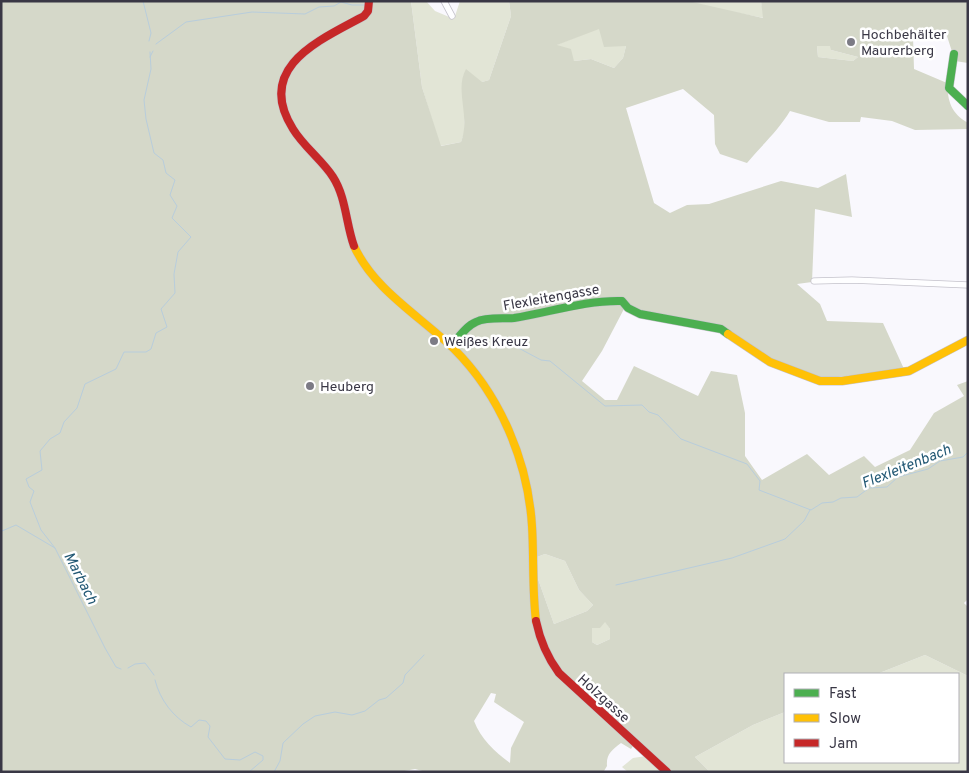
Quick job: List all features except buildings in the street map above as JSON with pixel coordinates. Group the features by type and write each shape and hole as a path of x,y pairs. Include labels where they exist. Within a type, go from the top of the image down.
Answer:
{"street":[{"name":"Holzgasse","path":"369,1 368,11 364,16 310,45 290,64 282,82 282,103 285,115 297,136 326,168 340,191 348,226 358,255 373,275 451,346 479,378 495,403 514,442 530,506 534,593 539,633 550,660 567,682 667,772"},
{"path":"444,1 452,16"},
{"path":"954,54 949,88 968,106"},
{"path":"814,282 852,280 968,285"},
{"name":"Flexleitengasse","path":"451,346 474,323 480,320 533,315 577,303 604,300 622,301 628,308 640,314 721,329 770,362 820,381 909,371 968,340"}],"shaded area":[{"path":"1,1 411,1 422,87 441,146 461,142 464,132 463,77 466,69 482,82 489,80 511,16 509,1 688,1 763,18 761,1 968,1 968,63 955,61 946,33 913,37 914,69 947,83 951,106 968,123 967,129 915,130 892,121 861,117 860,122 829,122 790,111 747,163 720,154 715,144 714,115 683,89 626,108 654,203 670,213 687,205 709,204 781,181 818,188 846,174 852,217 815,209 812,282 797,284 820,304 827,321 883,323 904,369 822,379 765,356 722,328 625,307 602,351 582,381 605,400 617,400 634,366 698,396 711,371 737,375 745,413 745,456 762,480 807,454 829,475 864,456 875,467 910,450 934,413 964,396 957,385 968,381 968,599 964,603 968,607 968,676 925,655 880,673 784,673 784,712 753,725 695,757 710,772 671,772 624,735 633,746 631,749 621,743 612,750 604,771 426,772 415,769 399,772 1,772","holes":["599,29 604,47 626,46 623,58 614,68 591,59 574,61 571,49 557,45","817,46 830,46 831,50 858,57 853,61 818,57","545,554 565,561 579,590 593,605 587,611 554,624 538,579 537,557","605,622 610,629 610,639 597,645 592,642 592,628 600,628","491,693 496,694 494,702 524,722 511,748 510,763 489,744 480,733 474,721"]},
{"path":"411,1 426,1 435,11 454,19 460,1 509,1 511,16 489,80 482,82 464,114 465,131 461,142 440,146 422,87"},
{"path":"688,1 761,1 764,18 697,5"},
{"path":"599,28 626,46 623,58 614,68 591,59 574,61 556,45"},
{"path":"817,46 831,46 831,50 858,57 853,61 818,57"},
{"path":"545,554 565,561 579,590 593,605 587,611 554,624 538,579 537,557"},
{"path":"605,621 610,629 610,639 597,645 592,642 592,628"},
{"path":"925,655 968,676 968,772 710,772 695,757 753,725 784,712 784,763 959,763 959,673 880,673"},
{"path":"646,756 661,772 628,772 622,767 633,758"}],"waterway":[{"path":"143,1 151,33 149,41"},
{"path":"156,44 186,22 252,12 305,14 319,7 334,6 341,2 352,5 364,5"},
{"path":"150,57 153,51"},
{"path":"55,548 41,530 30,502 34,491 29,487 26,479 42,470 40,451 50,439 60,433 64,422 77,408 85,384 116,369 124,352 146,352 151,349 156,333 167,327 161,309 175,293 174,274 178,252 191,237 172,218 177,206 170,195 175,180 166,173 163,160 154,153 146,119 144,100 151,69 150,52"},
{"name":"Flexleitenbach","path":"496,336 541,360 550,361 605,406 642,405 649,412 658,415 681,439 747,464 760,481 759,490 811,510 822,503 833,502 841,498 857,497 869,488 887,487 898,477 928,469 940,461 963,457 968,452"},
{"path":"616,585 732,558 785,539 804,521 810,510"},
{"name":"Marbach","path":"1,529 2,531 16,525 55,548 105,648 116,667 121,669"},
{"path":"274,772 280,761 283,743 303,724 315,716 335,712 352,715 365,711 379,700 386,698 403,683 405,675 424,655"},
{"name":"Marbach","path":"128,668 135,664 145,663 154,675"},
{"name":"Marbach","path":"155,680 160,694 168,707 184,723 191,727 199,720 206,721 210,726 208,737 225,759 240,760 255,752 263,756 263,760 249,772"}],"traffic: fast":[{"path":"954,54 949,88 968,106"},
{"path":"451,346 462,332 480,320 514,318 581,304 608,301 622,301 628,308 640,314 721,329 728,334"}],"traffic: slow":[{"path":"354,246 373,276 385,289 441,337 470,367 485,387 509,430 525,477 529,502 532,526 536,621"},
{"path":"728,334 770,362 820,381 842,381 909,371 968,340"}],"traffic: jam":[{"path":"354,246 341,193 329,171 302,142 293,129 283,107 281,89 287,72 297,58 329,35 364,16 368,11 369,1"},
{"path":"536,621 544,648 559,673 667,772"}],"place":[{"name":"Hochbehälter Maurerberg","path":"851,42"},
{"name":"Weißes Kreuz","path":"434,341"},
{"name":"Heuberg","path":"310,386"}]}
